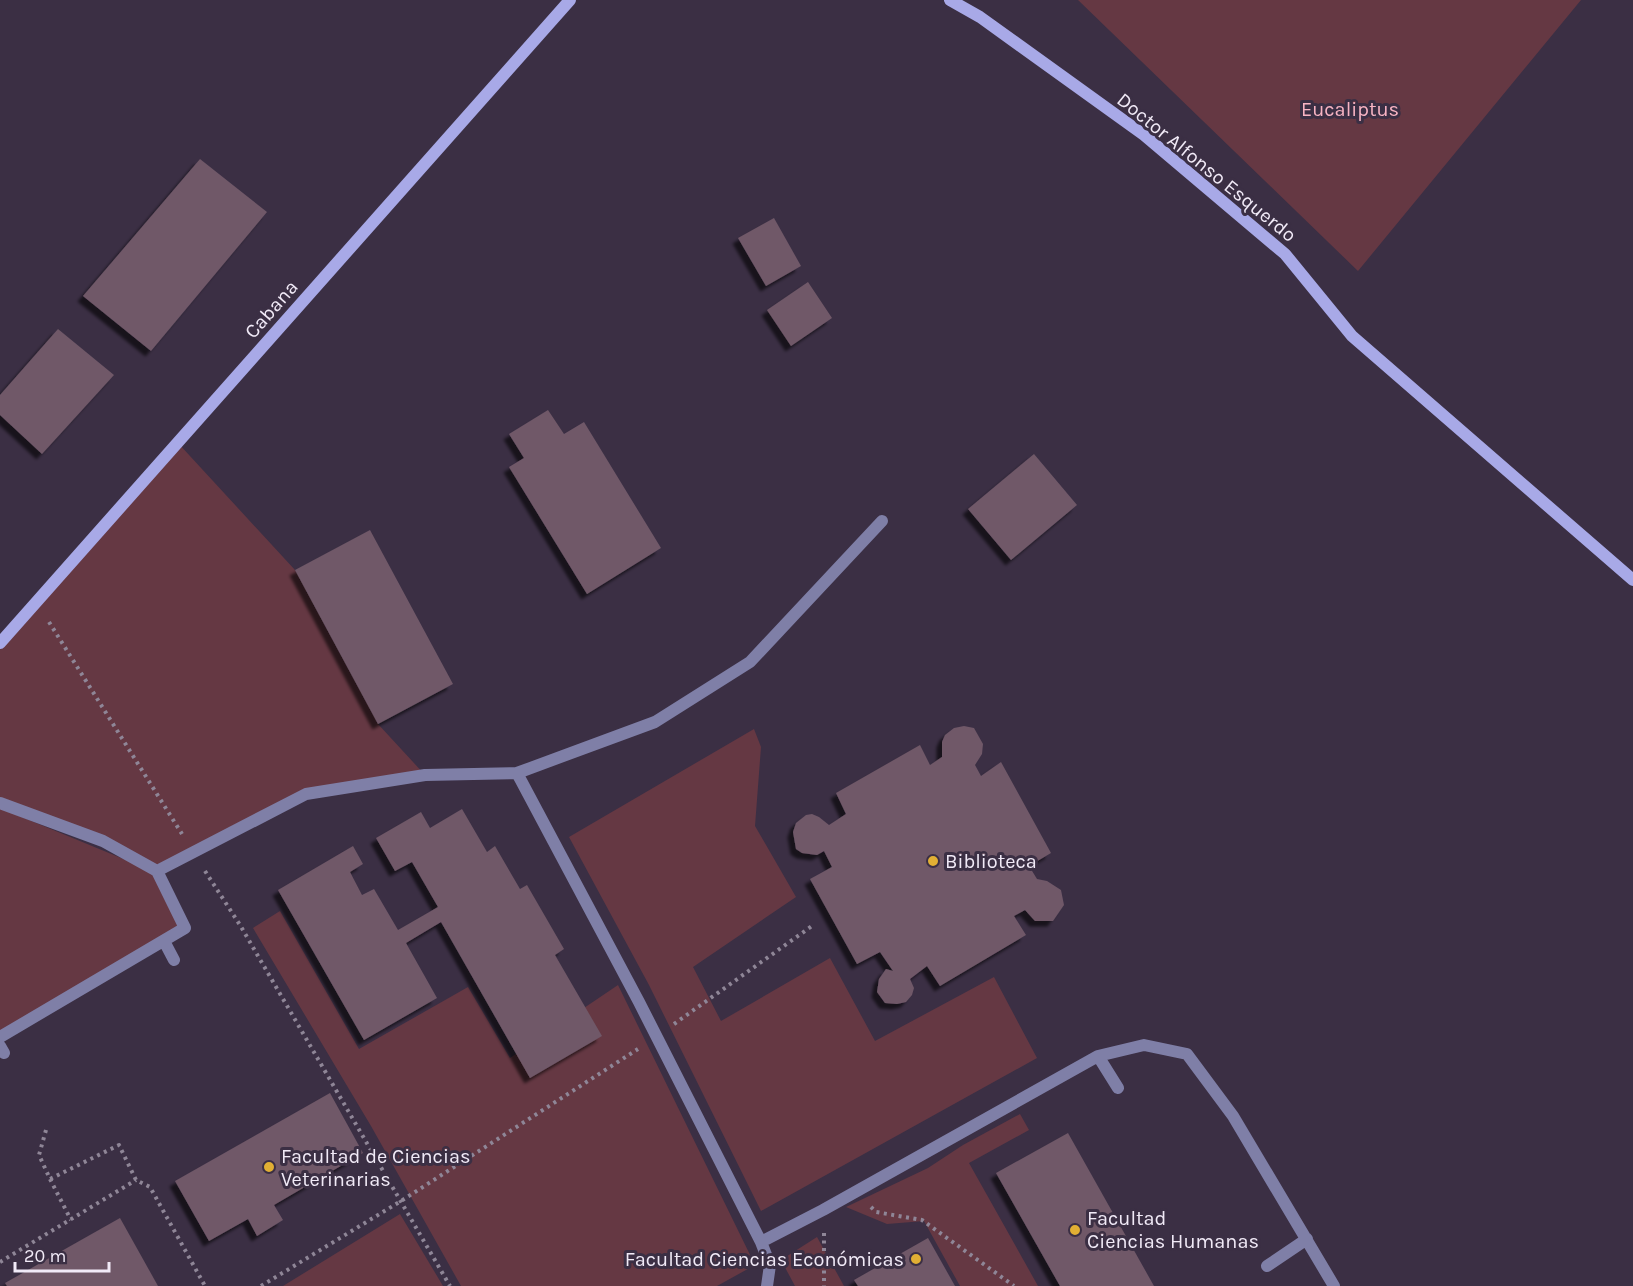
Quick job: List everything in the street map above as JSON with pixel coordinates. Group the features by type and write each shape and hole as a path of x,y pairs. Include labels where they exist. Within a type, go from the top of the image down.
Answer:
{"street":[{"name":"Cabana","path":"0,643 570,0"},
{"name":"Doctor Alfonso Esquerdo","path":"950,0 980,17 1144,135 1285,254 1352,336 1633,580"}],"lane":[{"path":"157,871 306,794 425,775 517,773 655,722 750,662 882,521"},
{"path":"517,773 761,1242 770,1265 767,1286"},
{"path":"0,803 103,841 157,871 185,928 0,1037"},
{"path":"164,941 174,960"},
{"path":"761,1242 823,1210 1098,1056 1144,1045 1187,1054 1233,1116 1334,1286"},
{"path":"1098,1056 1118,1088"},
{"path":"1267,1266 1307,1239"}],"path":[{"path":"36,602 240,925 450,1286"},
{"path":"261,1286 401,1201 656,1037 812,926"},
{"path":"46,1130 39,1155 71,1220"},
{"path":"50,1179 119,1145 136,1180 150,1188 205,1286"},
{"path":"0,1262 136,1180"},
{"path":"855,1192 876,1212 922,1220 1014,1286"},
{"path":"823,1210 824,1286"}],"green space":[{"name":"Eucaliptus","path":"1078,0 1581,0 1358,271"},
{"path":"178,443 295,570 378,724 425,775 306,794 157,871 103,841 0,803 0,643"},
{"path":"754,729 761,747 755,826 796,897 693,967 721,1021 830,958 875,1041 994,977 1037,1058 761,1211 649,985 569,837"},
{"path":"0,808 155,872 185,928 0,1037"},
{"path":"280,911 359,1049 468,987 510,1058 618,985 755,1265 717,1286 461,1286 371,1126 253,928"},
{"path":"1020,1114 1029,1130 969,1163 1038,1286 960,1286 924,1221 887,1224 846,1207 928,1168 963,1145"},
{"path":"400,1214 443,1286 283,1286"},
{"path":"817,1237 844,1286 795,1286 781,1260"}],"building":[{"path":"200,159 267,212 151,351 83,296"},
{"path":"774,218 801,266 766,286 738,238"},
{"path":"808,282 832,318 791,346 767,310"},
{"path":"58,329 114,375 42,454 0,415 0,395"},
{"path":"548,410 564,434 584,422 661,548 587,594 509,467 524,458 509,434"},
{"path":"1034,454 1077,505 1011,560 968,509"},
{"path":"370,530 453,684 378,724 295,570"},
{"name":"Biblioteca","path":"964,726 974,728 983,744 982,754 975,765 981,776 1001,762 1051,853 1029,866 1037,879 1047,881 1061,890 1064,905 1053,921 1035,921 1025,910 1014,916 1026,935 940,986 927,966 910,979 914,988 906,1002 885,1003 877,992 879,979 886,969 893,971 880,952 857,964 810,879 832,867 824,851 817,855 802,853 796,849 793,832 796,823 806,815 812,814 819,817 829,825 846,814 836,793 920,745 930,765 942,757 942,742 945,735 954,728"},
{"path":"462,809 487,852 495,846 520,889 527,885 564,949 555,955 602,1036 530,1078 441,922 406,943 437,998 364,1040 278,890 353,846 363,864 350,872 362,895 374,889 398,930 438,907 412,862 395,871 376,838 421,812 430,828"},
{"name":"Facultad de Ciencias Veterinarias","path":"330,1093 363,1153 274,1205 283,1220 257,1236 248,1219 209,1241 175,1181"},
{"name":"Facultad Ciencias Humanas","path":"1068,1133 1154,1286 1060,1286 996,1173"},
{"path":"120,1218 158,1286 7,1286 5,1283"},
{"name":"Facultad Ciencias Económicas","path":"928,1238 955,1286 858,1286 854,1280"}],"place":[{"name":"Biblioteca","path":"933,861"},
{"name":"Facultad de Ciencias Veterinarias","path":"269,1167"},
{"name":"Facultad Ciencias Humanas","path":"1075,1230"},
{"name":"Facultad Ciencias Económicas","path":"916,1259"}]}
